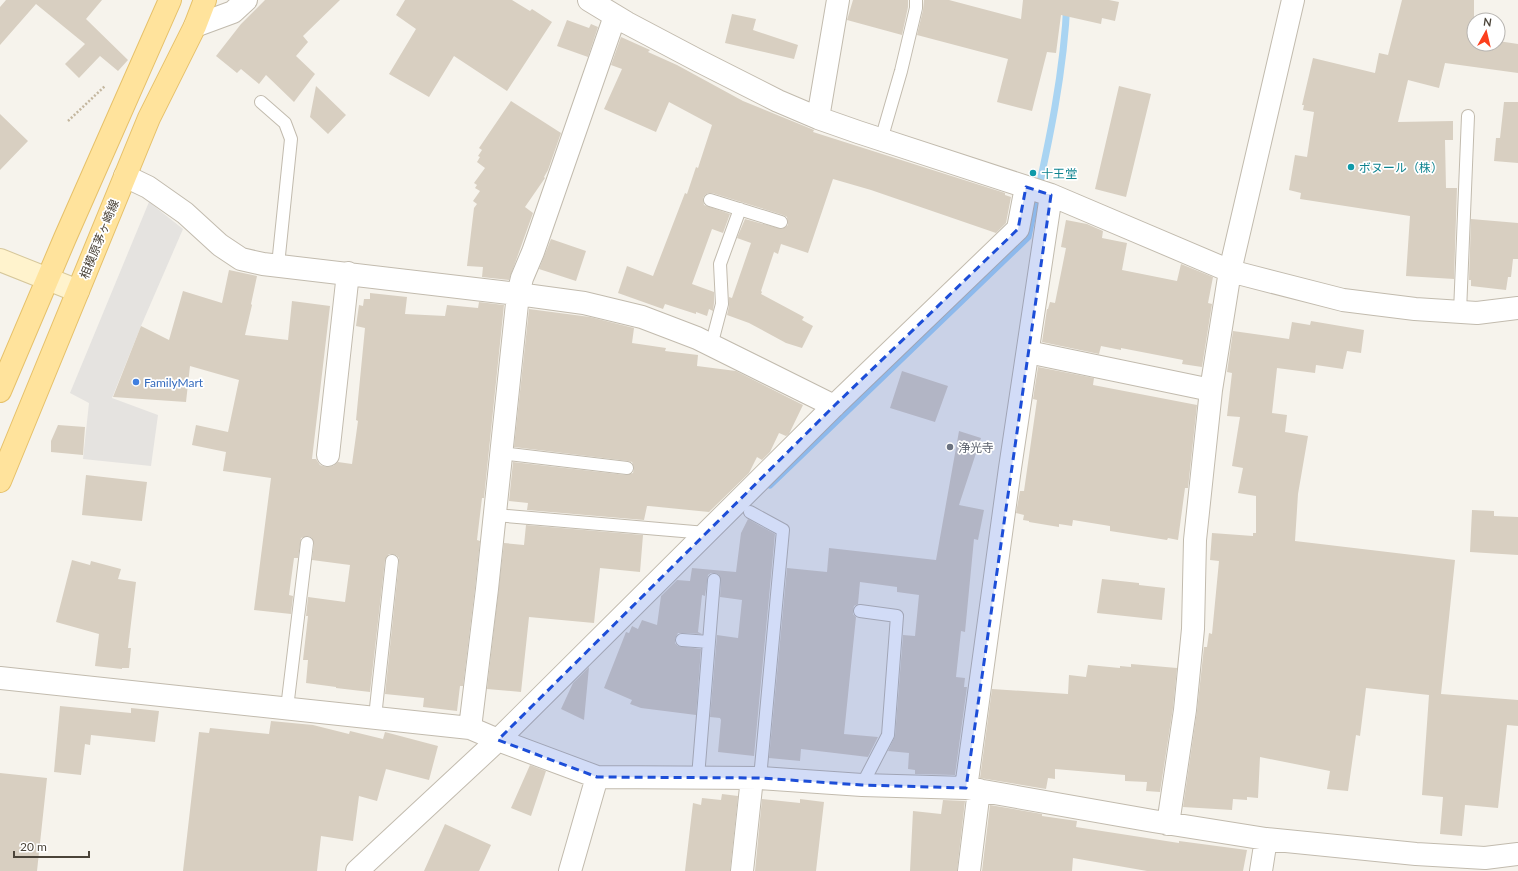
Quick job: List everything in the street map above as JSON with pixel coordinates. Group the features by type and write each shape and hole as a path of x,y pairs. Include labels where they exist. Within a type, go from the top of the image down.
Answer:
{"main road":[{"path":"0,391 170,0"},
{"name":"相模原茅ヶ崎線","path":"0,481 149,118 194,26 205,0"}],"street":[{"path":"194,26 233,12 246,0"},
{"path":"589,0 615,16 700,62 818,118 1038,191 1230,271 1343,300 1415,310 1477,313 1518,308"},
{"path":"818,118 838,0"},
{"path":"1168,824 1185,710 1193,629 1195,540 1211,390 1230,271 1293,0"},
{"path":"470,728 495,515 518,294 522,278 533,252 615,16"},
{"path":"125,176 148,187 185,213 220,245 241,259 348,274 584,303 642,317 698,338 711,346 834,406"},
{"path":"969,871 972,789 1010,468 1028,352 1038,191"},
{"path":"357,871 498,740 834,406 1018,229 1038,191"},
{"path":"0,260 78,291"},
{"path":"328,455 348,274"},
{"path":"1028,352 1211,390"},
{"path":"0,678 470,728 597,777 756,778 862,785 972,789 1168,824 1266,839 1416,854 1485,858 1518,854"},
{"path":"570,871 597,777"},
{"path":"742,871 756,778"},
{"path":"1261,871 1266,839"}],"lane":[{"path":"881,140 901,71 916,8 916,0"},
{"path":"261,102 285,123 291,139 278,265"},
{"path":"1460,312 1468,116"},
{"path":"710,200 781,222"},
{"path":"711,346 722,304 720,264 740,209"},
{"path":"501,453 627,468"},
{"path":"750,512 783,530 756,778"},
{"path":"495,515 706,533"},
{"path":"287,708 307,543"},
{"path":"375,717 392,561"},
{"path":"698,777 714,580"},
{"path":"860,611 897,616 888,735 862,785"},
{"path":"682,640 709,642"}],"path":[{"path":"68,121 107,83"}],"highlighted area":[{"path":"1026,187 1051,195 966,788 862,785 760,778 597,777 498,740 834,406 1018,229"}],"shaded area":[{"path":"149,202 183,229 112,398 158,415 151,466 83,459 89,403 70,393"}],"building":[{"path":"6,0 102,0 86,19 128,60 118,71 100,56 79,78 65,64 85,44 36,4 0,45 0,7"},
{"path":"265,0 340,0 303,36 308,42 296,56 315,74 294,102 266,75 259,84 241,69 237,73 216,56 241,24"},
{"path":"405,0 512,0 530,11 532,9 552,22 507,91 454,56 429,97 389,74 416,29 396,15"},
{"path":"853,0 908,0 902,35 847,20"},
{"path":"924,0 949,0 1021,19 1023,0 1109,0 1119,2 1115,21 1102,18 1101,24 1061,15 1056,53 1047,52 1032,111 997,102 1008,59 917,35"},
{"path":"1402,0 1474,0 1474,12 1466,12 1466,52 1506,52 1506,42 1518,44 1518,73 1445,63 1439,88 1408,80 1398,122 1453,121 1453,140 1445,140 1446,188 1457,188 1454,279 1406,276 1410,216 1300,199 1301,193 1289,190 1295,155 1307,157 1314,112 1303,110 1304,105 1302,105 1313,58 1375,73 1379,53 1388,55"},
{"path":"732,14 756,19 753,30 798,45 794,59 725,43"},
{"path":"567,20 589,28 591,24 598,27 588,57 557,46"},
{"path":"621,37 650,50 648,52 677,65 743,101 814,130 813,132 1005,193 1005,195 1011,197 1006,223 996,233 871,190 833,179 808,253 781,244 778,254 774,252 761,291 761,294 804,317 802,320 813,326 802,348 786,343 749,323 727,315 729,297 732,298 751,243 737,238 745,219 782,229 788,225 787,217 712,193 708,193 703,198 704,205 730,214 723,233 712,229 692,284 714,292 713,311 709,309 707,316 665,304 663,309 618,293 627,266 653,276 685,193 687,194 696,167 698,168 712,125 669,102 656,132 604,109 622,69 611,65"},
{"path":"316,86 346,115 328,134 310,117"},
{"path":"1119,86 1151,94 1126,197 1095,189"},
{"path":"511,101 561,133 548,170 544,177 545,178 525,207 533,213 509,280 482,277 483,267 467,266 474,208 477,204 473,201 480,191 475,188 477,185 474,183 485,168 477,162 480,157 478,156 482,150 479,148"},
{"path":"1504,102 1518,102 1518,163 1494,161 1496,138 1500,138"},
{"path":"0,114 28,141 0,170"},
{"path":"1471,219 1518,223 1518,259 1513,259 1511,277 1508,277 1506,290 1471,286 1471,280 1469,280"},
{"path":"1066,220 1087,224 1103,231 1102,238 1127,243 1122,270 1177,281 1181,264 1213,277 1208,303 1212,304 1202,367 1182,364 1183,360 1121,348 1121,350 1101,346 1099,354 1042,342 1047,309 1050,302 1055,303 1066,248 1061,247"},
{"path":"551,239 586,251 576,281 539,269"},
{"path":"229,270 257,276 245,335 288,340 292,301 330,306 312,459 316,459 320,465 326,467 333,466 338,462 352,464 358,421 356,420 365,328 356,326 359,305 363,306 364,299 370,299 370,293 407,297 405,314 445,316 447,305 478,308 479,302 504,305 484,498 482,498 477,540 480,541 475,588 463,686 460,686 457,711 423,707 424,698 385,694 399,562 399,558 396,555 389,554 385,560 370,692 306,683 308,660 303,660 308,616 306,616 308,597 345,602 350,565 312,560 314,544 311,537 308,536 301,538 298,558 294,558 289,595 293,596 291,614 254,610 271,478 223,471 226,452 192,445 196,425 228,432 239,380 190,366 186,402 113,397 141,326 169,340 183,291 222,303"},
{"path":"529,309 590,317 634,328 632,343 666,348 665,351 698,355 697,366 736,371 803,405 789,434 786,436 779,433 770,452 762,460 757,457 749,473 709,512 647,506 644,520 527,510 528,503 509,501 513,462 626,475 633,473 634,468 632,462 628,461 514,447"},
{"path":"1311,321 1364,330 1361,353 1347,351 1343,369 1316,365 1315,373 1277,368 1272,413 1287,415 1285,432 1308,436 1298,494 1295,541 1455,560 1441,694 1518,700 1518,726 1507,725 1498,808 1465,805 1462,836 1440,834 1443,797 1422,795 1429,695 1366,688 1360,736 1356,735 1348,791 1327,789 1330,771 1260,757 1258,798 1247,797 1247,800 1233,799 1232,810 1183,807 1197,711 1204,647 1207,647 1209,633 1212,634 1219,561 1210,560 1212,533 1253,536 1253,533 1256,533 1256,496 1238,493 1243,468 1232,466 1240,417 1227,416 1232,373 1227,372 1233,331 1289,339 1292,322 1310,325"},
{"path":"1038,367 1094,378 1093,385 1197,405 1188,488 1185,488 1178,540 1168,538 1167,540 1110,531 1110,526 1073,520 1072,526 1059,524 1059,527 1029,522 1023,520 1024,515 1016,513 1020,491 1024,491 1037,400 1033,399"},
{"path":"902,371 948,386 935,422 890,408"},
{"path":"58,425 85,427 83,455 51,452 51,441"},
{"path":"959,431 981,438 959,505 984,510 978,540 974,539 965,632 961,631 956,677 965,678 964,687 967,687 955,775 915,774 915,770 908,769 909,753 888,751 895,736 903,635 915,636 919,595 897,592 897,587 860,582 858,604 854,606 853,610 853,614 856,617 844,734 878,737 868,757 801,749 800,761 769,758 787,568 827,572 829,548 936,560"},
{"path":"86,475 147,482 142,521 82,515"},
{"path":"1472,510 1494,511 1494,516 1518,517 1518,555 1470,552"},
{"path":"748,519 775,534 754,756 718,752 721,720 720,718 710,717 717,635 738,638 742,600 720,597 721,580 718,574 711,573 708,575 705,596 702,595 698,632 702,634 678,633 675,639 675,643 678,646 701,649 696,715 641,708 630,704 632,700 604,688 626,632 629,633 632,626 638,629 642,620 657,625 661,596 677,580 690,581 692,568 736,572 741,533"},
{"path":"526,525 643,535 640,572 600,568 594,623 529,617 521,692 487,689 504,543 524,545"},
{"path":"72,560 90,565 91,561 121,569 118,579 136,582 128,648 131,648 129,668 122,669 95,666 99,634 56,622"},
{"path":"1102,579 1139,583 1139,585 1165,588 1162,620 1097,613"},
{"path":"1131,664 1177,668 1173,708 1160,792 1146,791 1147,782 1125,781 1125,775 1055,769 1055,779 1048,778 1046,789 980,778 992,689 1068,694 1069,675 1086,677 1088,665 1120,668 1120,666 1131,667"},
{"path":"589,667 584,720 561,709 573,683"},
{"path":"60,706 131,713 131,708 159,711 155,742 91,735 90,745 85,744 81,775 54,772"},
{"path":"271,721 313,725 349,734 350,731 383,739 385,732 438,746 429,780 386,769 377,801 359,796 353,841 321,836 317,871 183,871 199,732 209,733 210,728 269,734"},
{"path":"530,765 546,771 531,816 511,808"},
{"path":"0,773 47,778 37,871 0,871"},
{"path":"722,794 738,796 730,871 685,871 693,803 701,805 702,798 721,800"},
{"path":"762,799 800,803 800,799 824,802 816,871 755,871"},
{"path":"943,800 965,801 957,871 910,871 913,811 941,814"},
{"path":"990,805 1042,814 1042,816 1077,821 1076,827 1179,843 1179,841 1247,850 1243,871 1147,871 1073,858 1072,871 982,871"},
{"path":"445,824 491,845 479,871 424,871"}],"waterway":[{"path":"770,485 1028,237 1058,90 1067,0"}],"place":[{"name":"ボヌール（株）","path":"1351,167"},
{"name":"十王堂","path":"1033,173"},
{"name":"FamilyMart","path":"136,382"},
{"name":"浄光寺","path":"950,447"}]}
